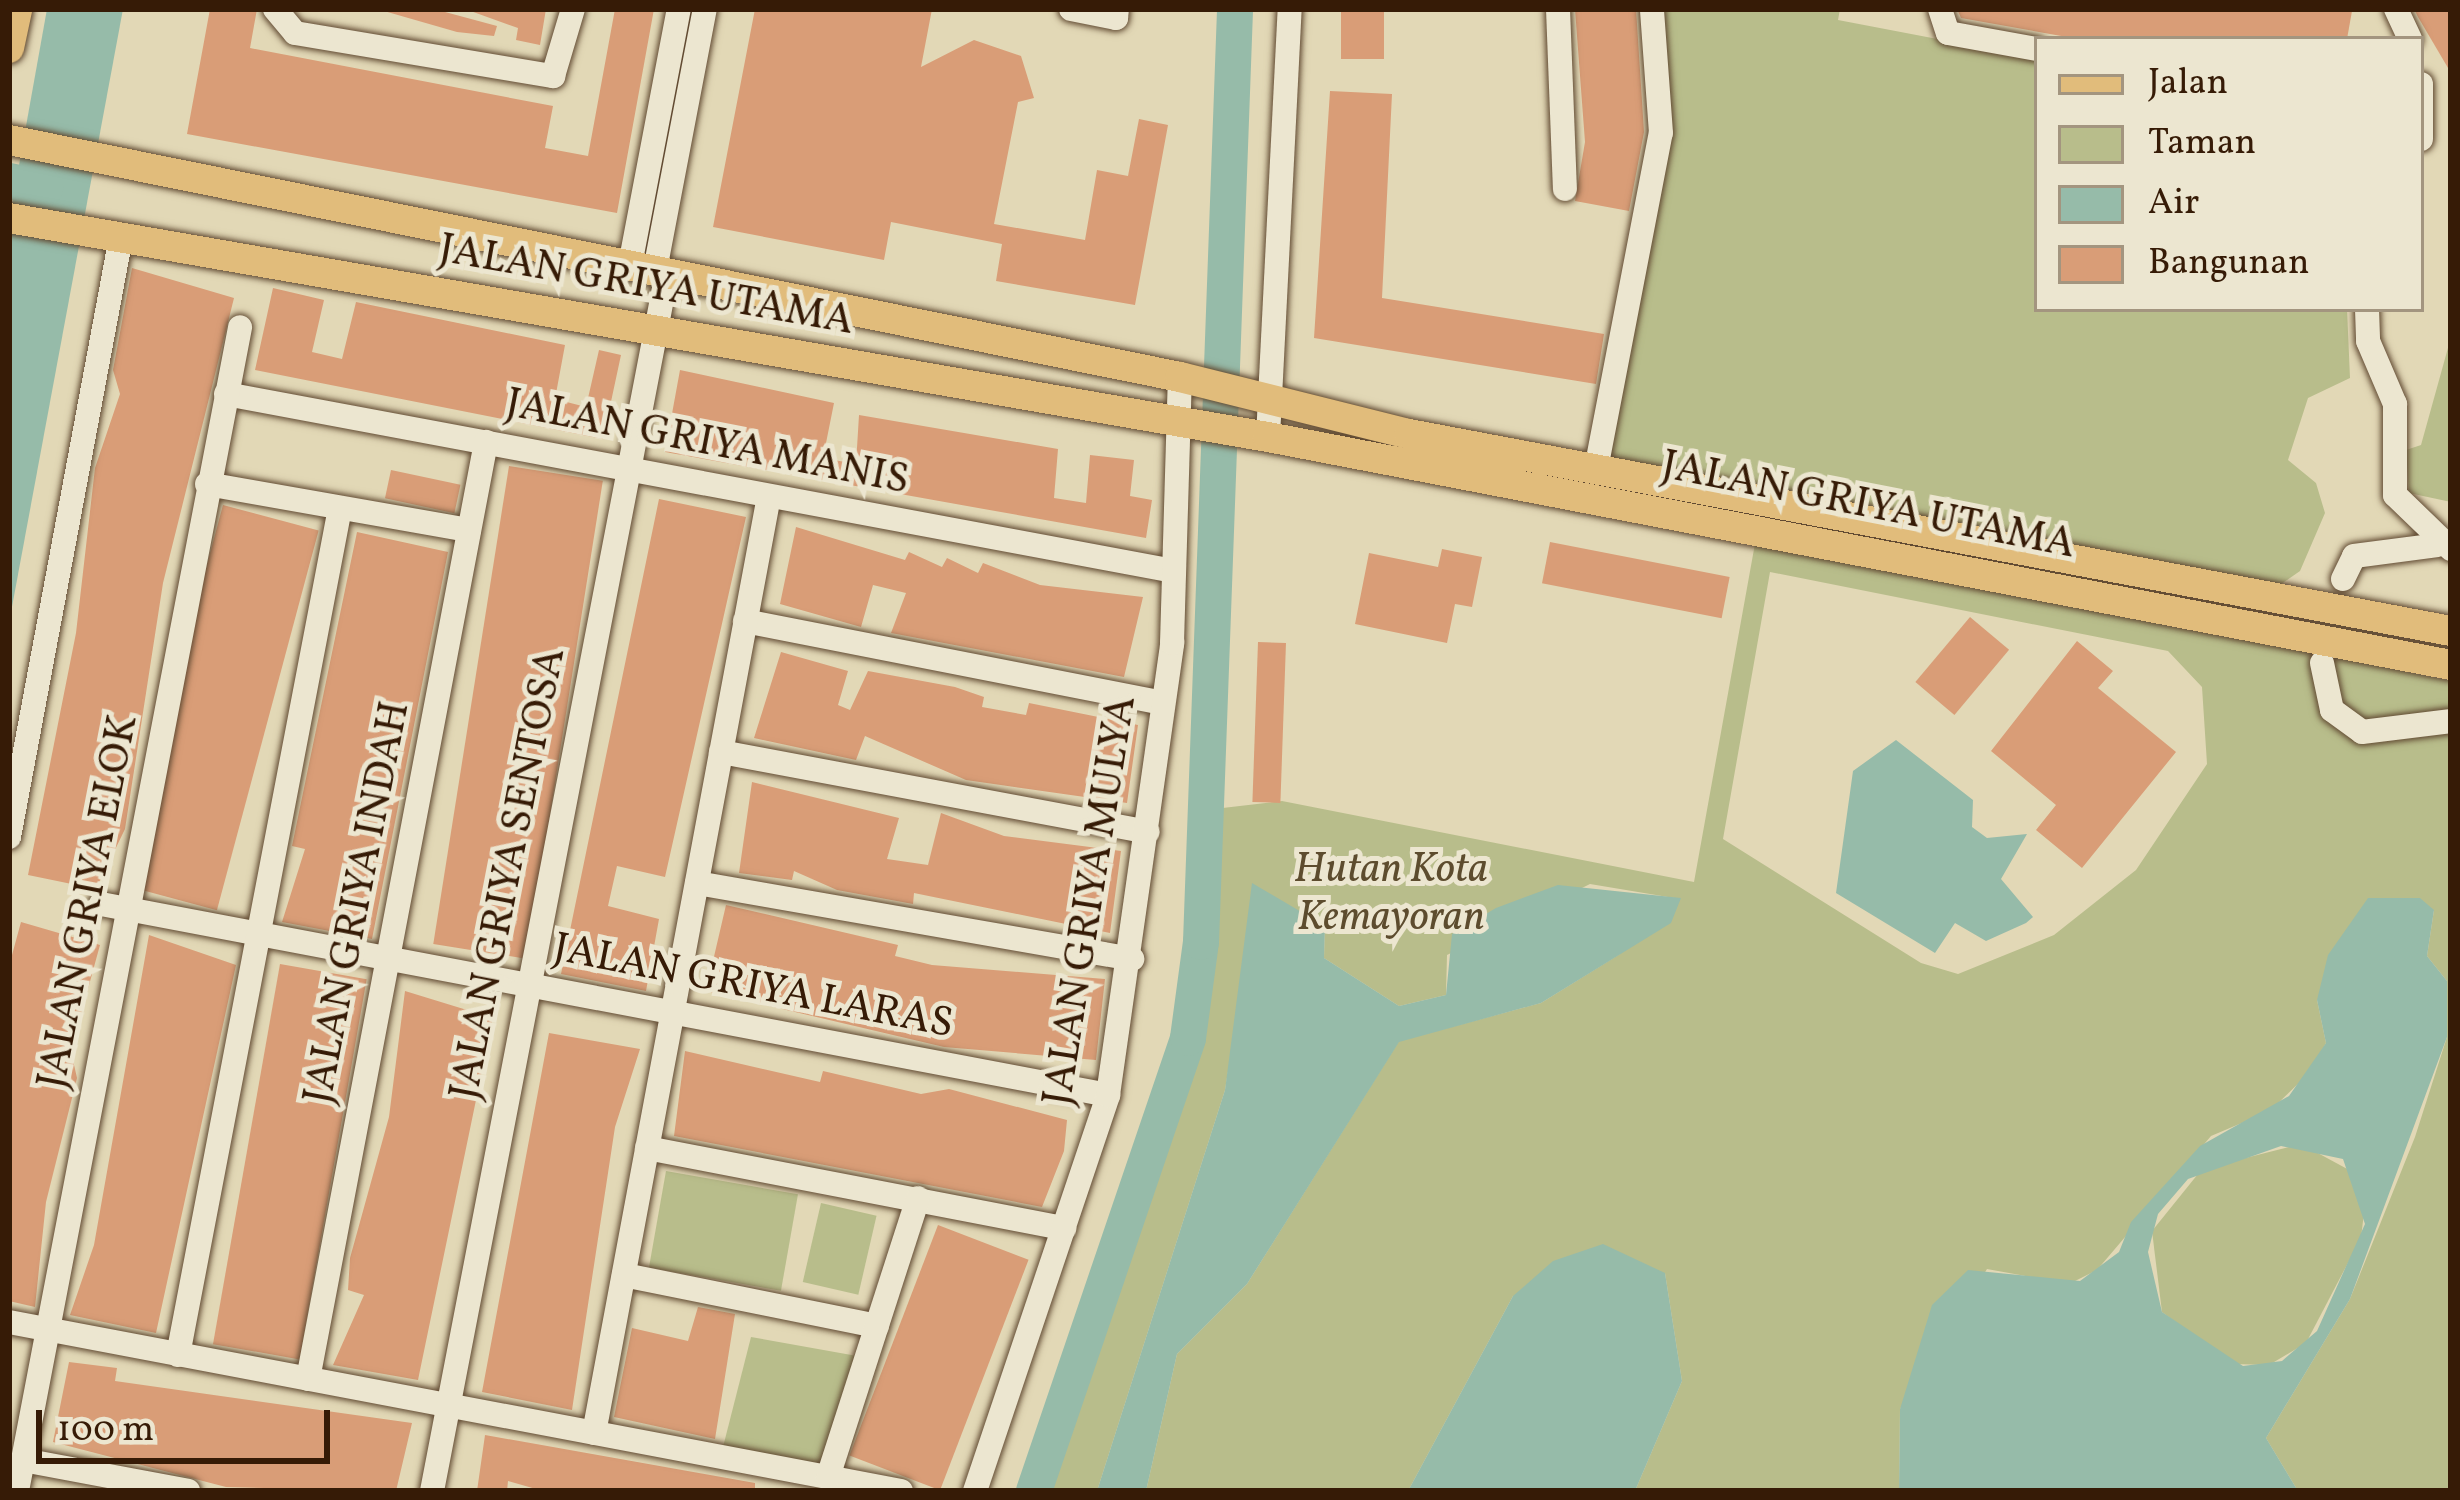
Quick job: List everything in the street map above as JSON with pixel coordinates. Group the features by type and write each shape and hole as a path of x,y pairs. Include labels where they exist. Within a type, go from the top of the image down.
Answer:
{"main road":[{"path":"9,48 17,9"},
{"name":"JALAN GRIYA UTAMA","path":"12,140 1188,380 1265,403 2451,631"},
{"name":"JALAN GRIYA UTAMA","path":"9,218 1264,437 2451,664"}],"street":[{"path":"275,9 295,33 548,76 563,67 573,9"},
{"name":"JALAN GRIYA UTAMA","path":"651,269 679,9"},
{"name":"JALAN GRIYA UTAMA","path":"651,269 705,9"},
{"path":"1071,9 1116,18 1118,9"},
{"path":"1264,437 1290,9"},
{"path":"1558,9 1564,188"},
{"path":"1596,469 1660,133 1652,9"},
{"path":"1940,9 1948,33 2034,48"},
{"path":"9,836 110,235"},
{"name":"JALAN GRIYA SENTOSA","path":"432,1491 655,332 651,269"},
{"path":"2367,312 2368,341 2395,404 2395,495 2444,547"},
{"name":"JALAN GRIYA ELOK","path":"17,1491 240,327"},
{"name":"JALAN GRIYA MULYA","path":"975,1491 1108,1095 1148,832 1188,380"},
{"name":"JALAN GRIYA MANIS","path":"226,394 1174,571"},
{"name":"JALAN GRIYA INDAH","path":"308,1379 486,442"},
{"path":"207,484 469,530"},
{"path":"595,1433 769,496"},
{"path":"178,1354 340,508"},
{"path":"2343,579 2354,556 2444,547"},
{"path":"746,621 1162,703"},
{"path":"2322,663 2332,710 2362,732 2451,721"},
{"path":"721,752 1148,832"},
{"path":"697,883 1132,959"},
{"name":"JALAN GRIYA LARAS","path":"101,904 1108,1095"},
{"path":"647,1148 1064,1228"},
{"path":"828,1477 918,1198"},
{"path":"624,1275 877,1326"},
{"path":"9,1322 901,1491"},
{"path":"23,1460 188,1491"}],"green space":[{"path":"1652,9 1840,9 1838,20 2034,57 2034,312 2347,312 2350,378 2308,398 2288,460 2316,483 2325,513 2300,571 2264,596 1596,469 1661,133"},
{"path":"2451,337 2451,502 2409,493 2406,450 2421,445"},
{"name":"Hutan Kota Kemayoran","path":"1756,538 2451,681 2451,1491 2298,1491 2266,1438 2350,1299 2415,1137 2447,1037 2447,981 2427,956 2434,910 2317,1000 2326,1043 2311,1071 2270,1111 2211,1136 2097,1270 2069,1284 1987,1269 1900,1409 1899,1491 1635,1491 1682,1381 1665,1273 1513,1296 1408,1491 1146,1491 1177,1354 1247,1284 1399,1041 1541,1003 1620,954 1680,899 1590,884 1447,955 1446,995 1399,1006 1324,958 1325,926 1285,905 1236,1022 1225,1090 1097,1491 1047,1491 1194,1053 1214,809 1282,801 1694,882","holes":["1770,572 2168,651 2202,687 2207,764 2136,870 2054,935 1958,974 1921,963 1723,839"]},
{"path":"2301,1144 2351,1171 2365,1204 2361,1238 2306,1343 2269,1365 2233,1364 2162,1312 2152,1231 2202,1169"},
{"path":"666,1171 798,1194 781,1291 649,1268"},
{"path":"821,1203 877,1216 858,1295 803,1282"},
{"path":"751,1337 857,1356 819,1469 723,1447"}],"water":[{"path":"47,9 123,9 9,623 9,221"},
{"path":"1896,740 1973,800 1972,827 1987,838 2027,834 2001,879 2033,917 2026,923 1986,941 1955,923 1935,953 1836,893 1853,771"},
{"path":"1252,883 1325,926 1324,958 1399,1006 1446,995 1452,934 1496,908 1558,885 1681,898 1671,923 1541,1003 1399,1042 1247,1284 1177,1354 1146,1491 1097,1491 1225,1090"},
{"path":"2368,898 2420,898 2434,910 2427,956 2447,981 2447,1037 2350,1299 2266,1438 2298,1491 1899,1491 1900,1409 1932,1305 1968,1270 2080,1281 2119,1252 2131,1222 2200,1146 2289,1096 2326,1043 2317,1000 2328,955","holes":["2281,1146 2343,1159 2365,1224 2317,1331 2282,1361 2243,1366 2162,1312 2148,1252 2158,1214 2188,1179"]},
{"path":"1603,1244 1665,1273 1682,1381 1635,1491 1408,1491 1513,1296 1553,1261"}],"building":[{"path":"210,9 257,9 250,48 553,106 545,148 588,156 615,9 654,9 617,213 187,134"},
{"path":"377,9 434,9 497,26 494,36 457,32"},
{"path":"465,9 546,9 540,45 516,40 518,28"},
{"path":"755,9 932,9 921,67 974,40 1021,56 1034,98 1018,102 994,224 1085,240 1097,170 1128,176 1139,119 1168,125 1135,305 996,281 1002,244 891,222 884,260 713,227"},
{"path":"1341,9 1384,9 1384,59 1341,59"},
{"path":"1575,9 1636,9 1644,132 1629,211 1575,201 1585,142"},
{"path":"1957,9 2352,11 2348,36 2061,36 1961,18"},
{"path":"2414,9 2451,9 2451,73 2418,17"},
{"path":"1330,91 1392,94 1382,298 1604,334 1596,384 1314,338"},
{"path":"132,268 234,298 163,583 125,829 96,889 28,875 76,633 95,468 120,394 113,370"},
{"path":"273,288 324,300 312,352 342,359 356,302 565,345 555,399 586,407 599,350 621,355 603,439 255,370"},
{"path":"680,370 834,403 823,458 856,464 859,415 1058,449 1054,498 1086,503 1090,455 1134,460 1130,496 1152,500 1146,538 665,452"},
{"path":"509,466 603,481 527,959 433,944"},
{"path":"391,470 460,485 454,513 385,498"},
{"path":"659,499 746,517 665,877 617,866 608,906 659,919 646,991 561,974"},
{"path":"223,505 319,531 217,910 121,885"},
{"path":"796,527 905,560 909,552 942,567 947,558 978,573 983,563 1040,585 1143,597 1124,677 891,633 906,593 873,585 861,627 780,604"},
{"path":"357,532 448,552 372,939 282,922 305,849 292,846"},
{"path":"1550,542 1730,577 1722,618 1542,583"},
{"path":"1442,549 1482,557 1472,607 1455,604 1447,643 1355,624 1369,553 1438,567"},
{"path":"1970,617 2009,650 1954,715 1915,682"},
{"path":"2077,641 2113,671 2098,688 2176,752 2082,868 2036,830 2056,805 1991,751"},
{"path":"1258,642 1286,643 1280,803 1252,802"},
{"path":"781,652 848,671 838,705 850,710 868,671 955,687 984,697 982,707 1026,715 1029,703 1138,725 1127,803 966,780 865,736 856,760 754,738"},
{"path":"752,782 899,818 887,859 928,865 941,813 1004,836 1121,851 1110,933 914,893 913,904 837,890 794,871 792,880 739,873"},
{"path":"726,905 898,945 895,956 932,965 1105,979 1096,1060 944,1047 706,991"},
{"path":"21,922 100,945 71,1051 77,1078 46,1202 35,1307 9,1301 9,966"},
{"path":"149,935 236,965 156,1333 70,1315 94,1245"},
{"path":"280,964 367,979 300,1359 213,1344"},
{"path":"405,991 493,1018 418,1380 333,1365 364,1295 348,1290 350,1258 389,1117"},
{"path":"549,1033 640,1049 615,1127 572,1410 482,1392"},
{"path":"685,1051 820,1082 823,1071 921,1094 949,1089 1067,1120 1064,1151 1042,1207 674,1136"},
{"path":"938,1225 1029,1260 940,1490 849,1456"},
{"path":"698,1307 735,1314 715,1439 614,1417 632,1328 688,1341"},
{"path":"69,1362 117,1368 115,1381 412,1423 396,1491 226,1487 53,1442"},
{"path":"485,1435 755,1483 755,1491 543,1491 508,1481 507,1491 477,1491"}],"waterway":[{"path":"1034,1491 1188,1038 1201,942 1235,9"},
{"path":"9,181 45,188"}]}
